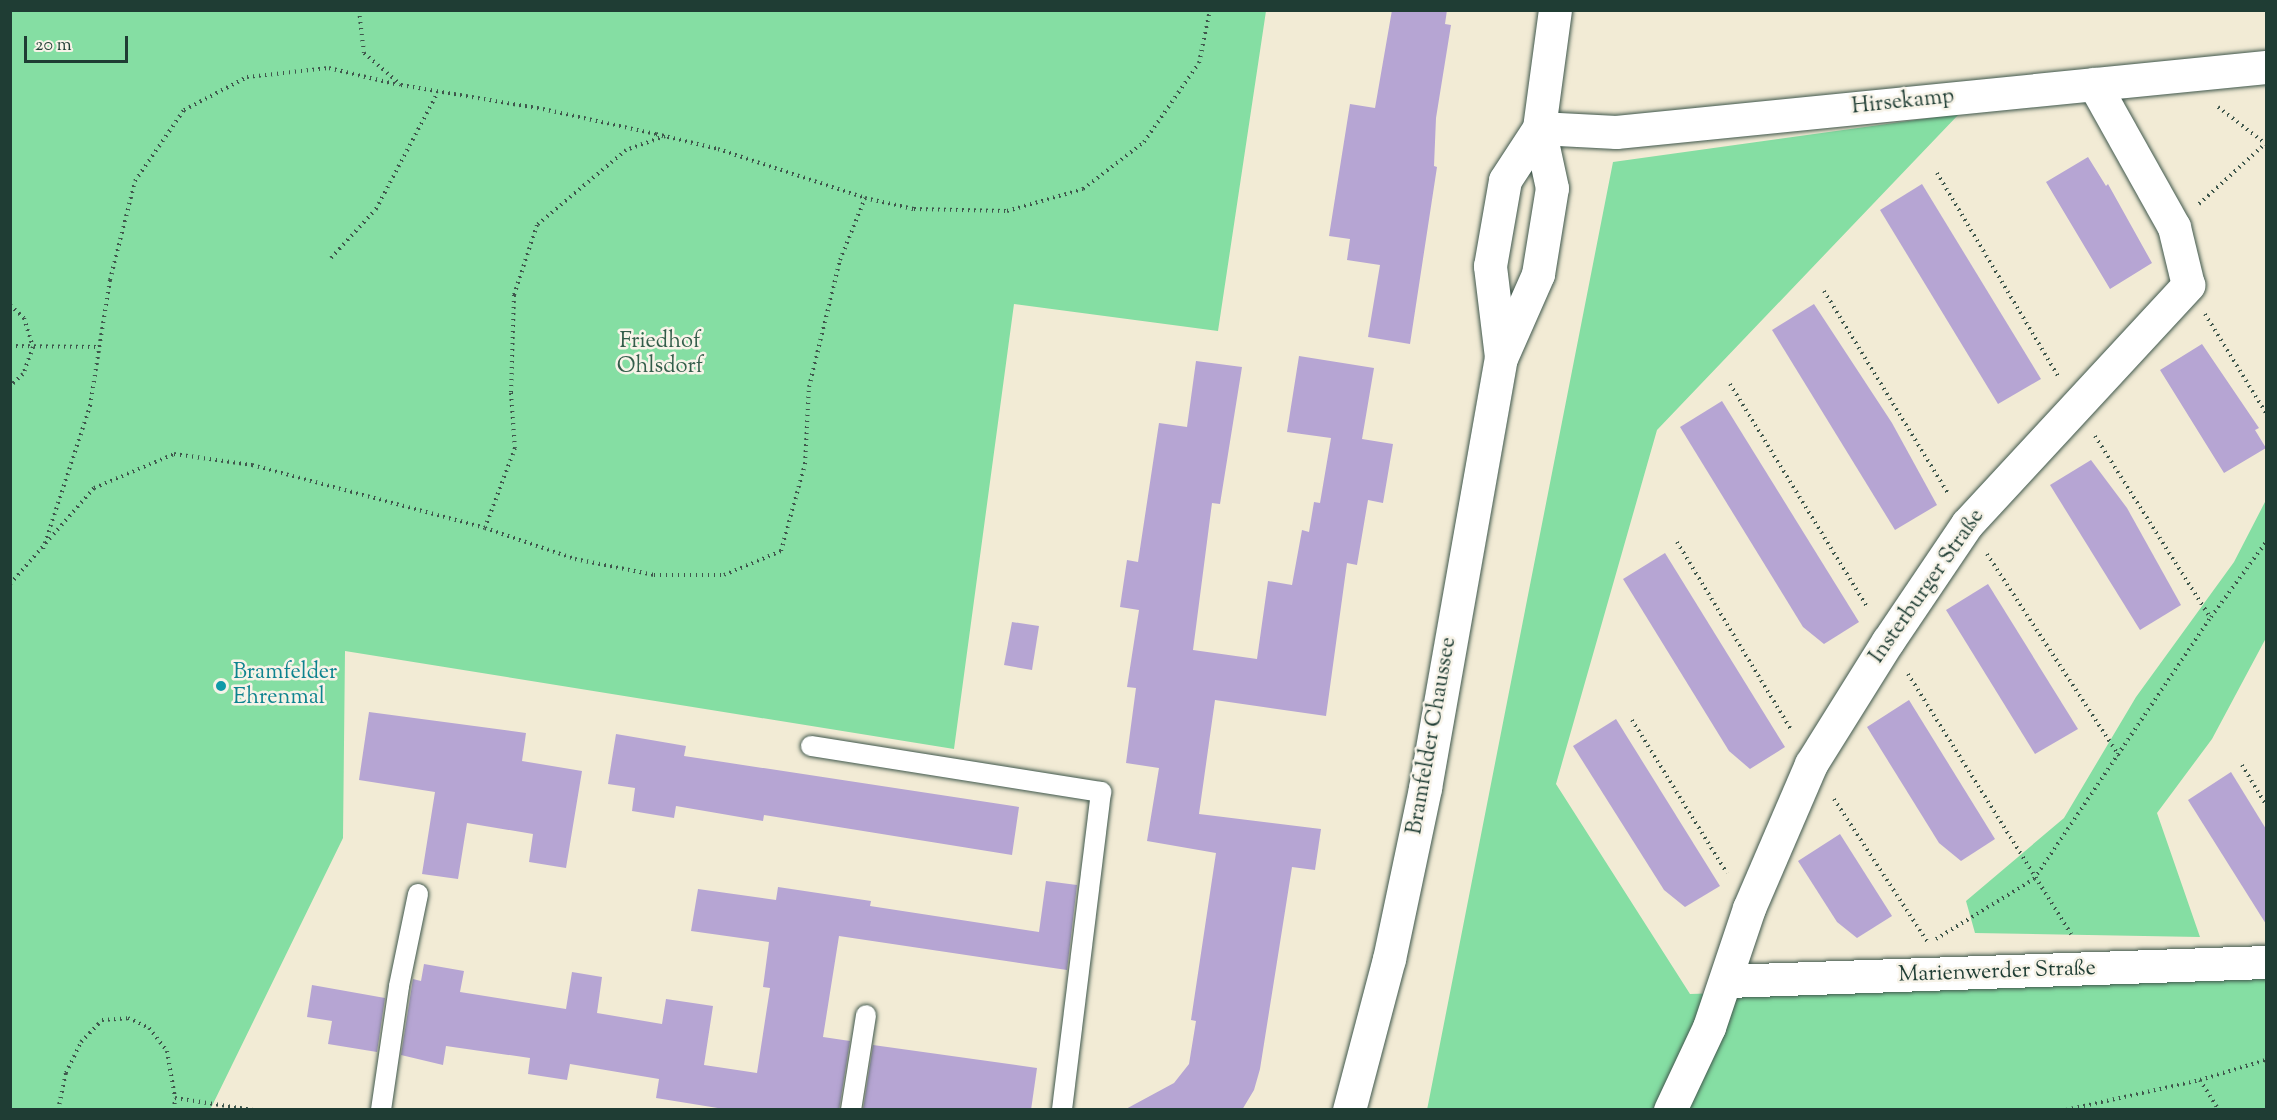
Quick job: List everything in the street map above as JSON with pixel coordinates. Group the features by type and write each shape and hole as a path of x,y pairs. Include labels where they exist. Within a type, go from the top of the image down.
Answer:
{"street":[{"name":"Bramfelder Chaussee","path":"1349,1110 1389,959 1425,788 1502,358 1538,274 1552,188 1539,128 1555,10"},
{"name":"Hirsekamp","path":"1539,128 1616,132 2266,67"},
{"path":"2094,84 2174,227 2188,285"},
{"name":"Bramfelder Chaussee","path":"1502,358 1490,266 1504,180 1539,128"},
{"name":"Insterburger Straße","path":"1670,1110 1727,981 1749,908 1811,764 1888,641 1967,524 2188,285"},
{"name":"Marienwerder Straße","path":"1727,981 2266,962"}],"lane":[{"path":"811,746 1101,792 1062,1110"},
{"path":"381,1110 399,986 418,894"},
{"path":"851,1110 866,1015"}],"path":[{"path":"360,10 364,52 401,85"},
{"path":"43,549 90,406 110,280 135,181 184,110 247,77 329,68 401,85 543,109 665,136 866,198 914,209 1007,211 1083,189 1144,142 1199,63 1210,10"},
{"path":"2174,227 2266,144 2177,76"},
{"path":"331,258 376,209 438,92"},
{"path":"485,528 515,448 511,393 514,295 537,225 626,150 665,136"},
{"path":"10,584 94,488 174,454 252,465 485,528 575,559 654,575 724,575 781,551 805,464 809,387 840,260 866,198"},
{"path":"2188,285 2266,413"},
{"path":"10,306 24,318 33,347 23,374 10,386"},
{"path":"10,341 11,347 99,347"},
{"path":"1730,384 2034,879 2094,969"},
{"path":"1918,948 2034,879 2211,617 2266,543"},
{"path":"1632,720 1749,908"},
{"path":"2242,765 2266,805"},
{"path":"58,1110 66,1073 81,1042 102,1020 128,1018 149,1029 167,1051 175,1098 174,1110"},
{"path":"2066,1110 2200,1080 2266,1060"},
{"path":"2200,1080 2219,1110"},
{"path":"175,1098 253,1110"}],"green space":[{"name":"Friedhof Ohlsdorf","path":"10,11 1266,11 1218,331 1014,304 954,749 345,651 343,838 210,1110 11,1109"},
{"path":"1959,114 1657,430 1556,784 1690,994 2266,977 2266,1109 1427,1110 1613,162"},
{"path":"2266,500 2266,638 2212,739 2157,813 2200,937 1975,933 1966,901 2064,818 2136,697 2234,562"}],"building":[{"path":"1392,10 1447,10 1445,24 1451,25 1436,118 1434,166 1437,167 1410,344 1368,337 1380,265 1347,260 1350,239 1329,236 1350,104 1375,108"},
{"path":"2088,157 2106,186 2108,184 2152,263 2110,289 2046,182"},
{"path":"1922,184 2041,379 1998,404 1880,210"},
{"path":"1814,304 1892,423 1937,505 1895,530 1772,330"},
{"path":"2202,344 2259,428 2255,430 2266,448 2224,473 2160,370"},
{"path":"1299,356 1374,368 1362,439 1393,444 1383,503 1368,500 1357,565 1347,563 1326,716 1215,700 1199,814 1321,829 1315,870 1292,867 1260,1069 1254,1090 1242,1110 1124,1110 1174,1083 1189,1064 1196,1021 1191,1020 1216,853 1147,841 1159,768 1126,763 1136,688 1127,687 1139,610 1120,607 1127,560 1138,562 1159,423 1187,427 1196,361 1242,367 1220,504 1212,503 1193,650 1257,659 1268,581 1292,585 1302,530 1309,532 1314,502 1320,503 1331,438 1287,432"},
{"path":"1722,401 1859,622 1824,644 1803,627 1680,427"},
{"path":"2091,460 2127,508 2181,605 2140,630 2050,485"},
{"path":"1665,553 1785,747 1750,769 1729,751 1623,579"},
{"path":"1988,584 2078,729 2035,754 1946,610"},
{"path":"1012,622 1039,626 1032,670 1004,665"},
{"path":"1909,700 1995,839 1961,861 1939,843 1867,727"},
{"path":"369,712 526,733 522,761 582,771 566,868 529,862 533,834 467,823 458,879 422,874 435,792 359,780"},
{"path":"1616,719 1720,886 1685,907 1664,890 1573,746"},
{"path":"616,734 686,746 684,756 1019,807 1012,855 764,815 763,821 676,806 674,818 632,811 635,788 608,784"},
{"path":"2231,772 2266,829 2266,924 2188,800"},
{"path":"1840,834 1892,916 1857,938 1837,922 1798,861"},
{"path":"1046,881 1077,885 1067,970 839,936 823,1037 850,1041 839,1110 730,1110 656,1098 659,1079 570,1064 567,1080 528,1074 530,1058 446,1046 443,1065 401,1055 413,979 421,981 424,964 464,971 460,992 566,1009 572,972 602,977 597,1013 662,1024 666,999 713,1006 704,1065 757,1073 770,988 763,987 769,942 691,931 698,889 776,900 778,887 871,901 870,906 1039,932"},
{"path":"312,985 385,998 377,1052 328,1044 332,1021 307,1017"},
{"path":"873,1045 1037,1068 1031,1110 863,1110"}],"place":[{"name":"Bramfelder Ehrenmal","path":"221,686"}]}
